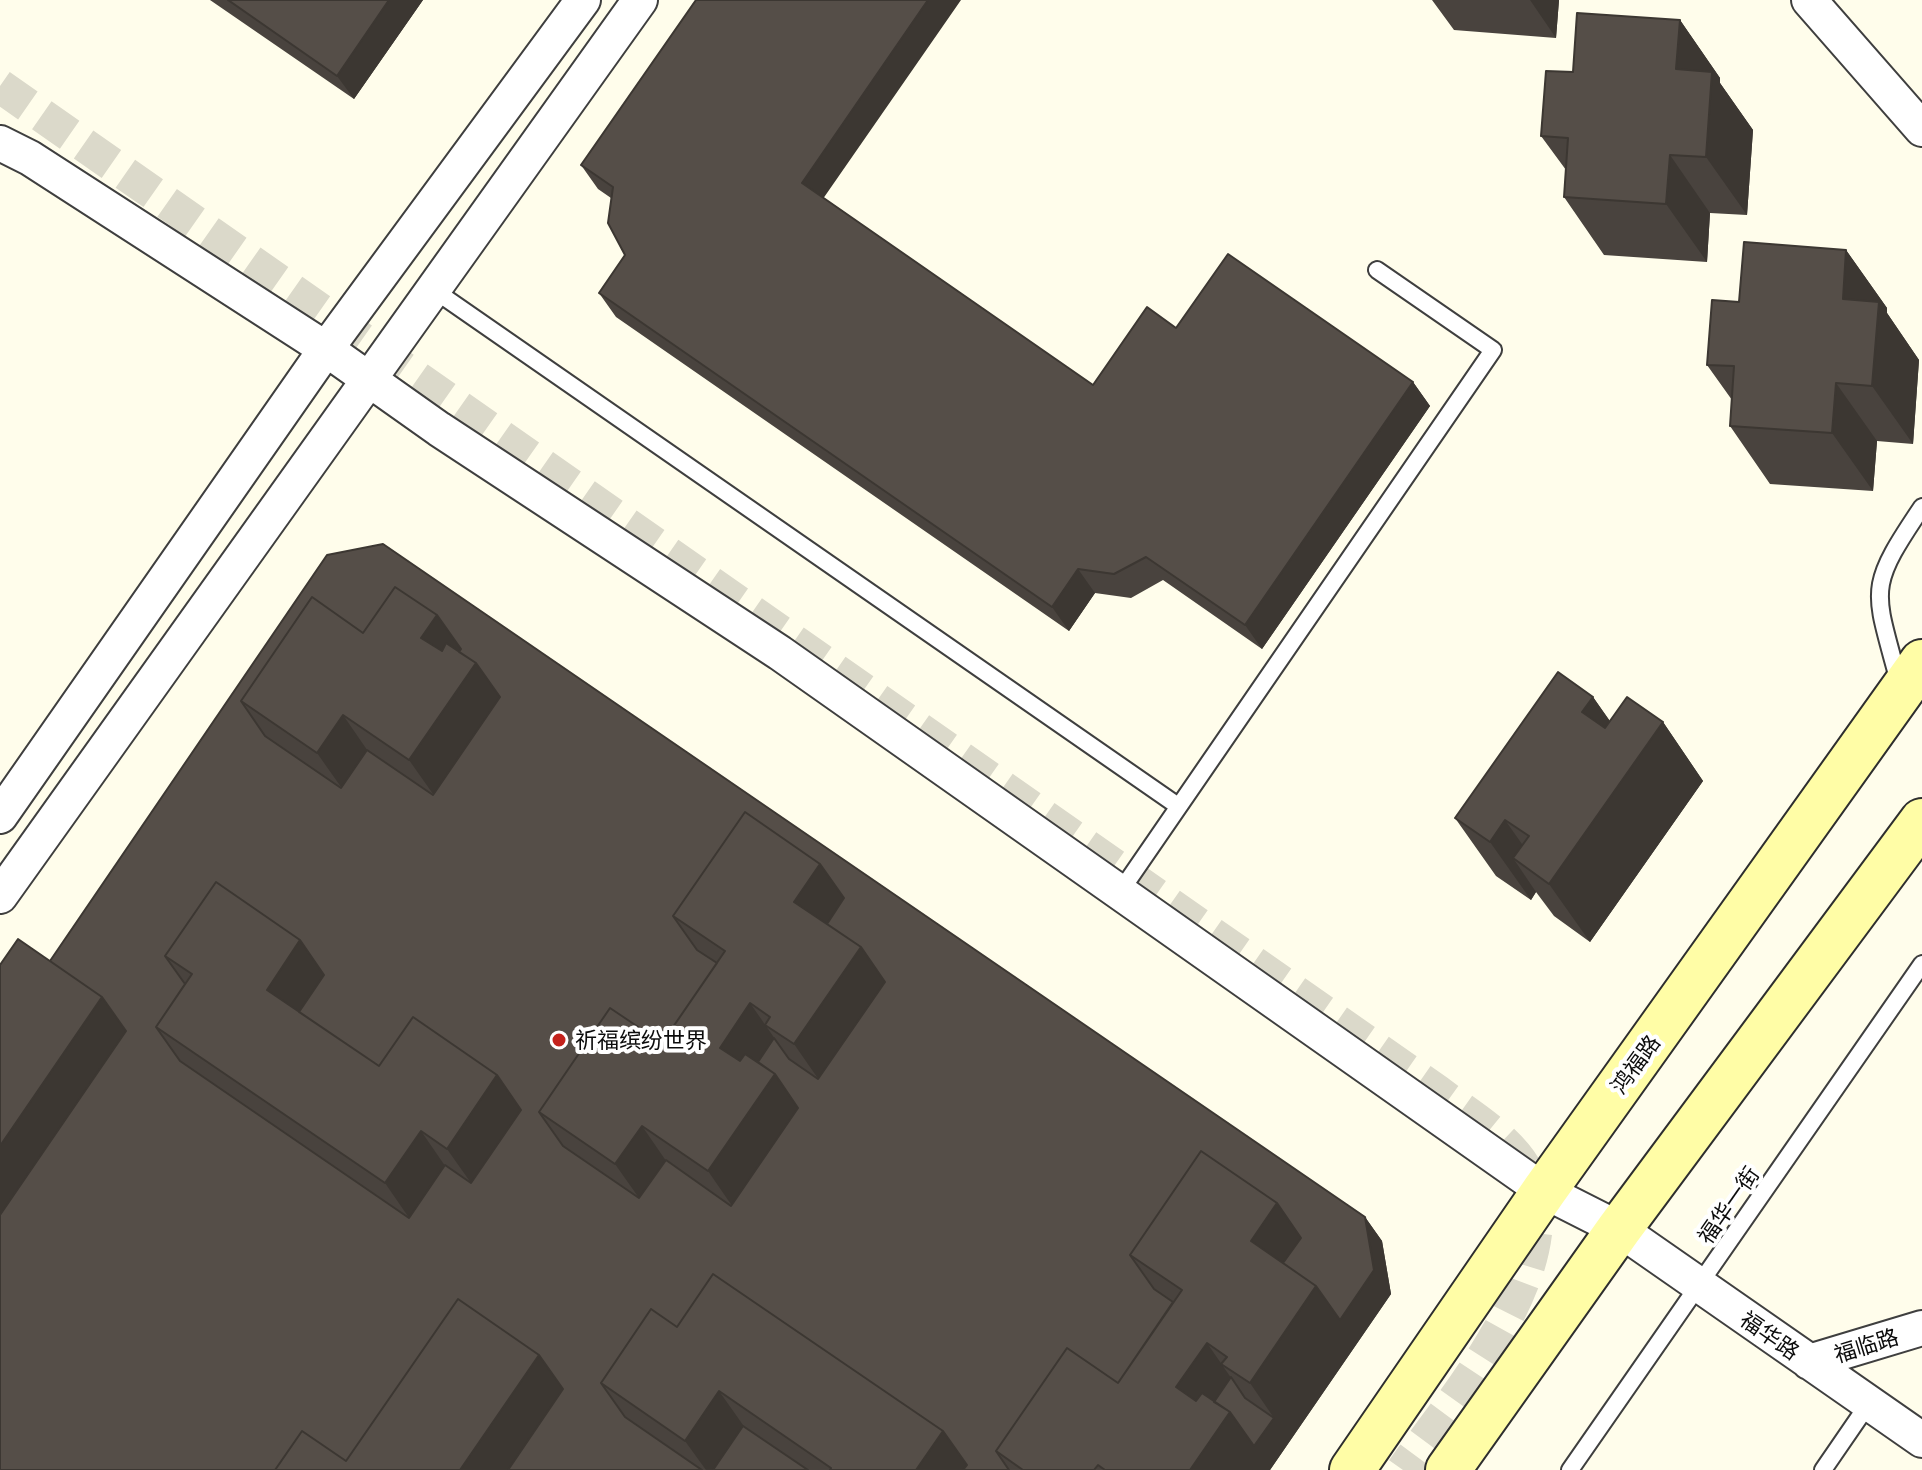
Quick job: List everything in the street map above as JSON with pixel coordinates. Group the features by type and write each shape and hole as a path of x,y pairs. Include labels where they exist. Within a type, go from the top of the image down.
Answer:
{"street":[{"path":"0,816 326,349 583,0"},
{"path":"0,896 640,0"},
{"path":"1809,0 1922,129"},
{"name":"福华路","path":"0,143 30,158 326,349 780,653 1544,1191 1619,1229 1922,1440"},
{"name":"鸿福路","path":"1352,1470 1544,1191 1912,676"},
{"path":"1448,1470 1619,1229 1922,821"},
{"name":"福临路","path":"1809,1362 1922,1327"}],"lane":[{"path":"1120,892 1493,350 1377,270"},
{"path":"434,290 1178,806"},
{"path":"1912,676 1879,606 1878,590 1887,558 1922,507"},
{"name":"福华一街","path":"1570,1470 1922,964"},
{"path":"1823,1470 1869,1403"}],"building":[{"path":"228,0 389,0 337,76"},
{"path":"696,0 928,0 802,183 1093,385 1147,307 1176,328 1228,254 1413,382 1245,625 1146,557 1114,574 1078,569 1052,607 599,293 625,255 608,223 613,187 581,165"},
{"path":"1577,13 1680,20 1676,69 1712,72 1706,157 1670,155 1666,204 1564,197 1568,138 1541,136 1546,71 1573,72"},
{"path":"1744,242 1846,250 1843,299 1879,302 1872,386 1836,383 1832,433 1730,426 1734,366 1707,365 1712,300 1739,302"},
{"name":"祈福缤纷世界","path":"383,544 1365,1217 1374,1270 1340,1320 1316,1286 1283,1263 1301,1238 1277,1203 1201,1151 1130,1255 1154,1289 1173,1302 1118,1383 1067,1348 996,1451 1009,1470 963,1470 967,1465 943,1431 713,1274 677,1327 651,1309 601,1383 625,1417 702,1470 508,1470 563,1389 539,1355 458,1299 346,1461 302,1431 275,1470 0,1470 0,1215 126,1031 102,997 50,961 327,555","holes":["395,587 437,615 461,649 459,652 476,663 500,697 433,795 367,750 341,788 265,736 241,701 312,597 363,633","745,812 820,864 844,898 827,924 861,947 885,982 818,1079 789,1059 774,1038 758,1062 775,1074 798,1108 731,1206 666,1160 639,1198 563,1146 539,1112 610,1008 662,1043 717,963 697,950 673,916","216,882 300,940 324,975 299,1012 379,1066 413,1017 497,1075 521,1110 471,1183 445,1165 409,1218 180,1061 156,1027 185,984 165,956"]},
{"path":"395,587 437,615 421,638 442,651 446,643 476,663 409,760 343,715 317,753 241,701 312,597 363,633"},
{"path":"1558,672 1593,697 1582,712 1605,728 1627,697 1663,722 1549,884 1513,858 1529,836 1505,820 1490,842 1455,818"},
{"path":"745,812 820,864 794,902 861,947 794,1044 765,1025 770,1017 750,1003 720,1048 740,1061 745,1054 775,1074 708,1171 642,1126 615,1164 539,1112 610,1008 662,1043 725,951 673,916"},
{"path":"216,882 300,940 267,990 379,1066 413,1017 497,1075 447,1149 421,1131 385,1183 156,1027 192,974 165,956"},
{"path":"18,939 102,997 0,1146 0,965"},
{"path":"1201,1151 1277,1203 1251,1241 1316,1286 1250,1383 1221,1364 1227,1357 1207,1343 1176,1387 1196,1401 1202,1393 1230,1412 1190,1470 1105,1470 1098,1465 1094,1470 1023,1470 996,1451 1067,1348 1118,1383 1182,1290 1130,1255"},
{"path":"713,1274 943,1431 916,1470 830,1470 719,1391 685,1441 601,1383 651,1309 677,1327"},
{"path":"458,1299 539,1355 460,1470 275,1470 302,1431 346,1461"},
{"path":"1231,1377 1245,1398 1274,1418 1254,1446 1230,1412 1214,1402"},
{"path":"743,1426 808,1470 713,1470"}],"tunnel":[{"path":"0,86 1438,1092 1503,1141 1530,1179 1536,1216 1531,1254 1518,1293 1498,1333 1403,1470"}],"place":[{"name":"祈福缤纷世界","path":"559,1040"}]}
